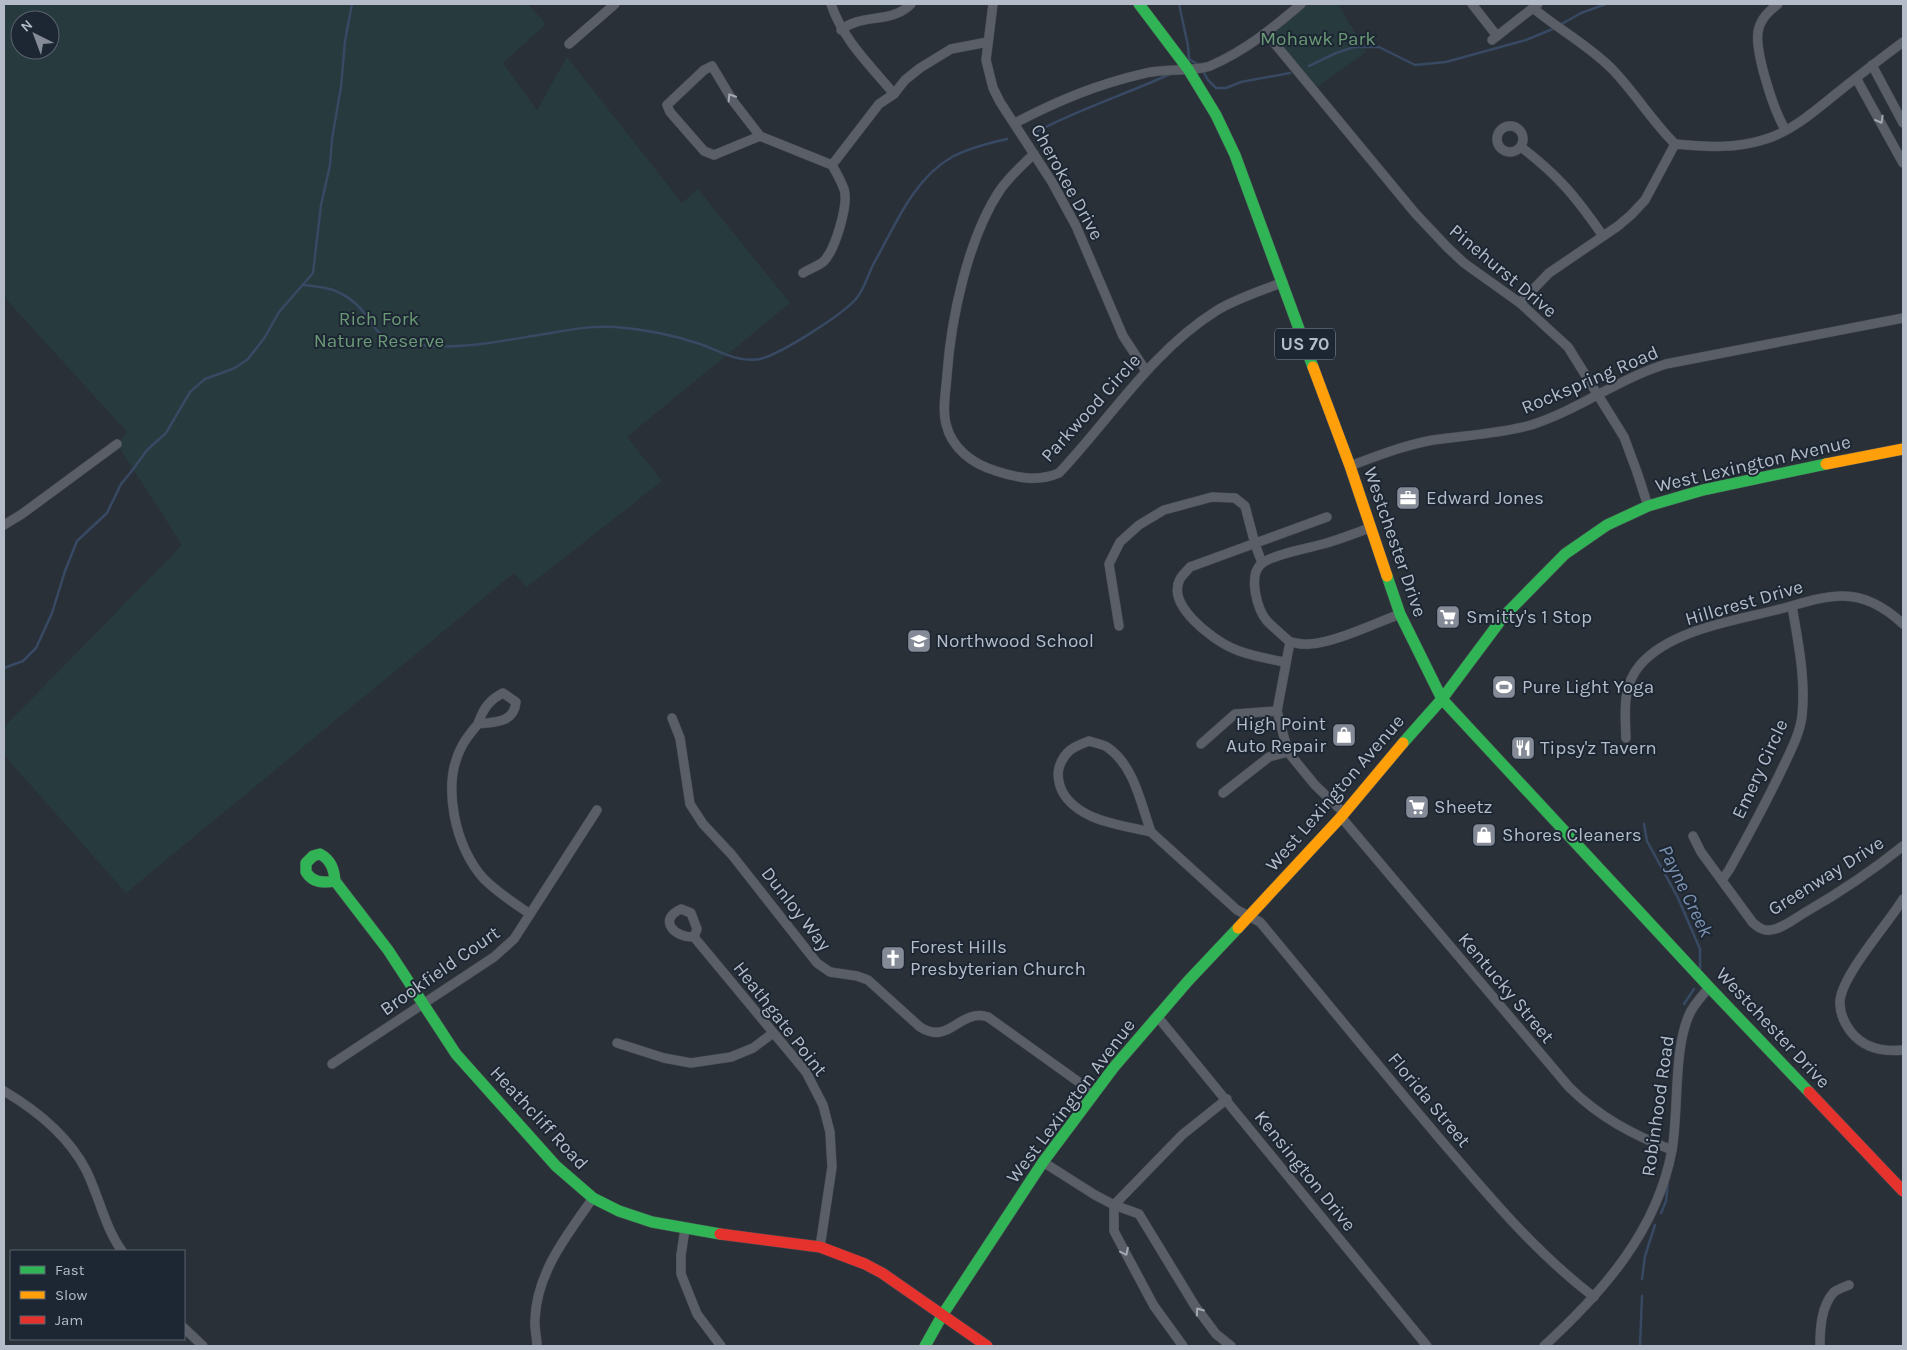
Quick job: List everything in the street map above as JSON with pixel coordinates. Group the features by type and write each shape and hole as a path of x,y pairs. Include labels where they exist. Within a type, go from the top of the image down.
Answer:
{"street":[{"path":"569,44 615,4"},
{"path":"831,4 841,30 894,94"},
{"path":"841,30 848,24 895,14 906,9 911,4"},
{"name":"Cherokee Drive","path":"993,4 986,60 993,88 1000,102 1052,182 1076,226 1123,336 1146,371"},
{"name":"Westchester Drive","path":"1139,4 1188,69 1216,115 1235,155 1350,466 1400,614 1442,699 1903,1191"},
{"path":"1015,123 1057,101 1106,83 1166,69 1208,67 1248,47 1301,4"},
{"path":"1472,4 1495,38 1535,6 1601,58 1674,144 1705,147 1735,146 1767,139 1786,129 1810,116 1903,42"},
{"path":"1778,4 1761,21 1758,38 1773,105 1786,129"},
{"name":"Pinehurst Drive","path":"1266,33 1415,213 1447,247 1464,262 1520,303 1568,346 1624,437 1638,472 1648,506"},
{"path":"832,164 879,104 894,94 905,80 920,68 951,49 988,42"},
{"path":"1872,65 1903,123"},
{"path":"760,136 710,155 704,151 670,112 667,104 704,70 712,66 733,101 760,136 832,164 844,190 845,201 836,237 830,252 823,262 803,273"},
{"path":"1856,78 1903,163"},
{"path":"1520,303 1549,273 1618,226 1645,200 1674,144"},
{"path":"1520,147 1555,174 1569,189 1603,236"},
{"name":"Parkwood Circle","path":"1034,154 1008,180 989,210 978,233 956,313 948,361 944,413 946,425 951,437 970,460 987,469 1014,477 1046,479 1059,473 1146,371 1174,342 1217,310 1283,282"},
{"name":"Rockspring Road","path":"1350,466 1400,448 1431,441 1513,430 1532,424 1574,406 1645,370 1666,364 1903,318"},
{"path":"4,525 22,514 117,444"},
{"name":"West Lexington Avenue","path":"925,1346 943,1314 1043,1162 1094,1093 1157,1016 1343,815 1392,755 1442,699 1504,616 1565,554 1607,525 1648,506 1703,490 1903,449"},
{"path":"1119,626 1109,564 1120,542 1139,525 1164,510 1212,497 1235,498 1245,506 1262,563"},
{"path":"1284,662 1246,654 1216,640 1184,610 1178,591 1179,580 1190,567 1327,517"},
{"path":"1370,528 1262,563 1256,572 1254,587 1258,602 1266,620 1290,642 1309,644 1352,632 1400,614"},
{"name":"Hillcrest Drive","path":"1626,738 1625,699 1629,684 1639,666 1649,656 1666,645 1698,630 1792,606 1844,596 1872,601 1903,624"},
{"name":"Emery Circle","path":"1722,880 1779,776 1796,738 1802,717 1803,688 1792,606"},
{"path":"1222,794 1269,757 1288,752 1277,711 1284,662 1290,642"},
{"path":"1201,744 1235,714 1277,711"},
{"name":"Dunloy Way","path":"672,718 680,738 690,804 695,813 732,855 816,963 830,972 857,976 868,980 920,1028 930,1032 938,1033 950,1030 974,1015 988,1017 1094,1093"},
{"path":"478,724 461,746 455,767 452,797 455,824 465,853 484,878 502,895 530,914"},
{"path":"1089,741 1106,747 1120,759 1135,785 1151,832 1099,820 1074,806 1065,796 1060,786 1058,771 1062,759 1073,747 1089,741"},
{"name":"Kentucky Street","path":"1288,752 1343,815 1569,1087 1584,1102 1637,1136 1672,1150"},
{"name":"Brookfield Court","path":"332,1064 494,957 514,939 597,810"},
{"name":"Florida Street","path":"1151,832 1237,910 1260,922 1401,1093 1512,1223 1578,1284 1594,1296"},
{"name":"Greenway Drive","path":"1693,836 1701,852 1753,923 1762,929 1776,929 1818,906 1868,873 1903,846"},
{"name":"Heathcliff Road","path":"334,881 388,950 456,1054 556,1166 593,1198 620,1211 651,1222 685,1229 820,1247 865,1264 943,1314 987,1346"},
{"path":"1903,899 1842,986 1839,1003 1845,1023 1852,1034 1861,1041 1879,1050 1903,1050"},
{"name":"Heathgate Point","path":"694,937 806,1072 823,1104 830,1132 832,1167 820,1247"},
{"name":"Robinhood Road","path":"1544,1346 1594,1296 1630,1253 1648,1221 1662,1190 1672,1150 1680,1053 1684,1030 1691,1011 1710,986"},
{"name":"Kensington Drive","path":"1157,1016 1227,1099 1427,1346"},
{"path":"617,1042 664,1058 690,1063 731,1057 753,1048 773,1032"},
{"path":"4,1091 42,1118 68,1143 86,1171 122,1250"},
{"path":"1183,1346 1154,1306 1114,1230 1114,1205 1182,1135 1227,1099"},
{"path":"1043,1162 1095,1195 1114,1205 1139,1214 1195,1306 1216,1334 1231,1346"},
{"path":"538,1346 535,1320 539,1294 549,1263 593,1198"},
{"path":"685,1229 681,1255 681,1274 697,1314 721,1346"},
{"path":"1820,1346 1820,1323 1827,1305 1834,1292 1848,1285"},
{"path":"185,1329 203,1346"}],"green space":[{"name":"Rich Fork Nature Reserve","path":"4,4 528,4 546,24 503,63 537,110 567,57 682,203 698,189 790,303 627,437 662,481 527,587 514,573 126,893 4,755 4,727 182,545 117,444 127,432 4,297"},
{"name":"Mohawk Park","path":"1301,4 1338,4 1366,52 1313,90 1266,33"}],"waterway":[{"path":"4,668 23,661 36,648 52,613 77,541 107,513 121,484 147,450 166,433 190,392 205,379 235,368 248,359 265,337 279,312 313,273 321,205 330,165 332,139 341,87 345,41 352,4"},
{"path":"1179,4 1189,59"},
{"path":"1560,25 1581,13 1606,4"},
{"path":"1309,66 1354,47 1379,47 1415,65 1446,62 1526,40 1555,28"},
{"path":"1189,59 1199,65"},
{"path":"1202,69 1208,80 1216,88 1226,88 1241,82 1290,73"},
{"path":"1038,131 1071,115 1170,74"},
{"path":"304,285 327,288 344,295 359,307 381,334 395,340 420,345 468,345 583,328 615,327 679,338 737,358 760,359 782,350 810,334 855,300 861,292 874,263 906,204 938,166 965,151 1007,139"},
{"name":"Payne Creek","path":"1644,824 1647,841 1678,898 1700,949 1700,969"},
{"name":"Payne Creek","path":"1684,1004 1694,989"},
{"name":"Payne Creek","path":"1661,1213 1666,1201 1668,1180"},
{"name":"Payne Creek","path":"1642,1279 1645,1256 1655,1225"},
{"name":"Payne Creek","path":"1640,1346 1642,1296"}],"traffic: fast":[{"path":"1139,4 1188,69 1216,115 1235,155 1313,367"},
{"path":"1403,743 1442,699 1504,616 1565,554 1607,525 1648,506 1703,490 1826,464"},
{"path":"1387,576 1400,614 1442,699 1809,1092"},
{"path":"335,881 322,882 315,880 306,872 306,863 313,856 320,854 329,862 333,869 335,881 388,950 456,1054 556,1166 593,1198 619,1211 652,1222 720,1234"},
{"path":"925,1346 943,1314 1043,1162 1114,1067 1188,981 1238,928"}],"traffic: slow":[{"path":"1313,367 1350,466 1387,576"},
{"path":"1826,464 1903,449"},
{"path":"1238,928 1341,817 1403,743"}],"traffic: jam":[{"path":"1809,1092 1903,1191"},
{"path":"720,1234 820,1247 865,1264 882,1273 987,1346"}],"place":[{"name":"Edward Jones","path":"1408,498"},
{"name":"Smitty's 1 Stop","path":"1448,617"},
{"name":"Northwood School","path":"919,641"},
{"name":"Pure Light Yoga","path":"1504,687"},
{"name":"High Point Auto Repair","path":"1344,735"},
{"name":"Tipsy'z Tavern","path":"1523,748"},
{"name":"Sheetz","path":"1417,807"},
{"name":"Shores Cleaners","path":"1484,835"},
{"name":"Forest Hills Presbyterian Church","path":"893,958"}]}
